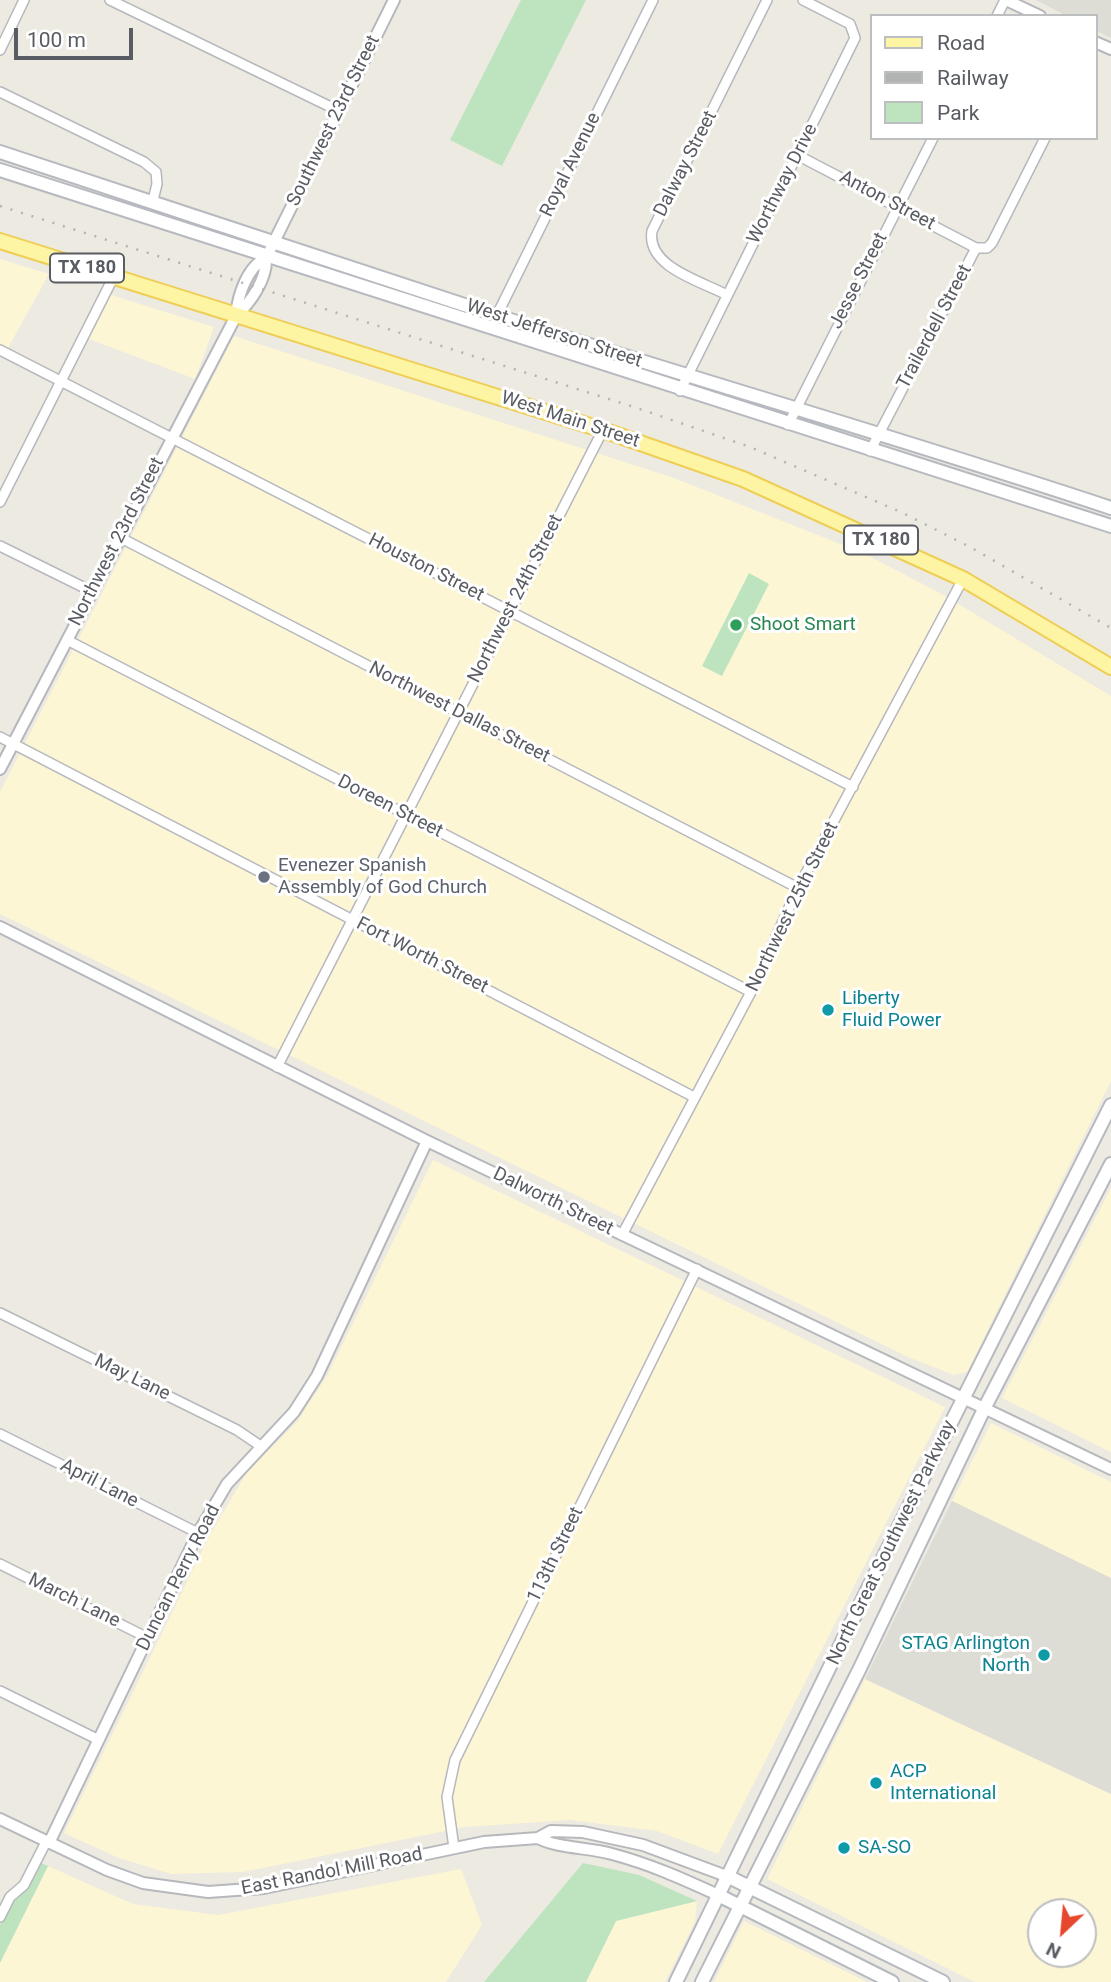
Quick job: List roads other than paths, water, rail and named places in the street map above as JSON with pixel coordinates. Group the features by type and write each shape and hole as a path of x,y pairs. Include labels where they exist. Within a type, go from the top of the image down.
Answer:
{"main road":[{"name":"West Jefferson Street","path":"0,152 153,200 496,316 796,410 916,444 1111,508"},
{"name":"West Jefferson Street","path":"0,170 680,391 1111,526"},
{"name":"West Main Street","path":"0,240 603,430 743,479 962,579 1111,667"},
{"path":"384,296 388,280"},
{"path":"909,463 916,444"},
{"path":"1003,492 1008,474"},
{"name":"North Great Southwest Parkway","path":"676,1982 1111,1105"},
{"name":"North Great Southwest Parkway","path":"702,1982 860,1668 985,1407 1111,1164"},
{"name":"East Randol Mill Road","path":"729,1877 937,1981"},
{"name":"East Randol Mill Road","path":"718,1895 892,1982"}],"street":[{"path":"0,50 24,0"},
{"path":"110,0 337,110"},
{"name":"Southwest 23rd Street","path":"274,243 337,110 394,0"},
{"name":"Royal Avenue","path":"492,330 496,316 653,0"},
{"name":"Dalway Street","path":"727,295 662,261 651,247 650,240 652,231 767,0"},
{"name":"Worthway Drive","path":"680,391 856,34 850,24 803,0"},
{"path":"1006,0 1036,14"},
{"path":"0,92 144,162 156,172 157,184 153,200"},
{"name":"Jesse Street","path":"788,425 932,140"},
{"name":"Trailerdell Street","path":"870,451 976,248 987,248 992,243 1044,140"},
{"name":"Anton Street","path":"797,155 976,248"},
{"name":"Northwest 23rd Street","path":"0,769 170,437 236,316 249,304 267,269 266,258 274,243"},
{"path":"0,502 114,276"},
{"name":"Houston Street","path":"0,350 853,787"},
{"name":"Northwest 24th Street","path":"277,1067 603,430"},
{"name":"Northwest Dallas Street","path":"118,537 798,888"},
{"path":"0,546 91,591"},
{"name":"Northwest 25th Street","path":"622,1235 751,992 798,888 962,579"},
{"name":"Doreen Street","path":"67,640 751,992"},
{"name":"Fort Worth Street","path":"0,737 694,1097"},
{"name":"Dalworth Street","path":"0,927 427,1141 1111,1469"},
{"name":"Duncan Perry Road","path":"48,1842 198,1534 227,1484 294,1412 317,1376 427,1141"},
{"name":"113th Street","path":"454,1849 447,1797 455,1760 697,1269"},
{"name":"May Lane","path":"0,1313 237,1430 262,1447"},
{"name":"April Lane","path":"0,1434 198,1534"},
{"name":"March Lane","path":"0,1564 148,1638"},
{"path":"0,1691 99,1740"},
{"name":"East Randol Mill Road","path":"0,1819 138,1881 208,1892 264,1888 484,1842 538,1838 551,1831 612,1838 676,1855 729,1877"},
{"name":"East Randol Mill Road","path":"538,1838 551,1845 599,1851 659,1868 718,1895"},
{"path":"0,1917 10,1897 24,1885 48,1842"}],"railway":[{"path":"0,206 634,407 750,447 903,513 970,547 1111,628"}],"place":[{"name":"Shoot Smart","path":"736,625"},
{"name":"Evenezer Spanish Assembly of God Church","path":"264,877"},
{"name":"Liberty Fluid Power","path":"828,1010"},
{"name":"STAG Arlington North","path":"1044,1655"},
{"name":"ACP International","path":"876,1783"},
{"name":"SA-SO","path":"844,1848"}]}
